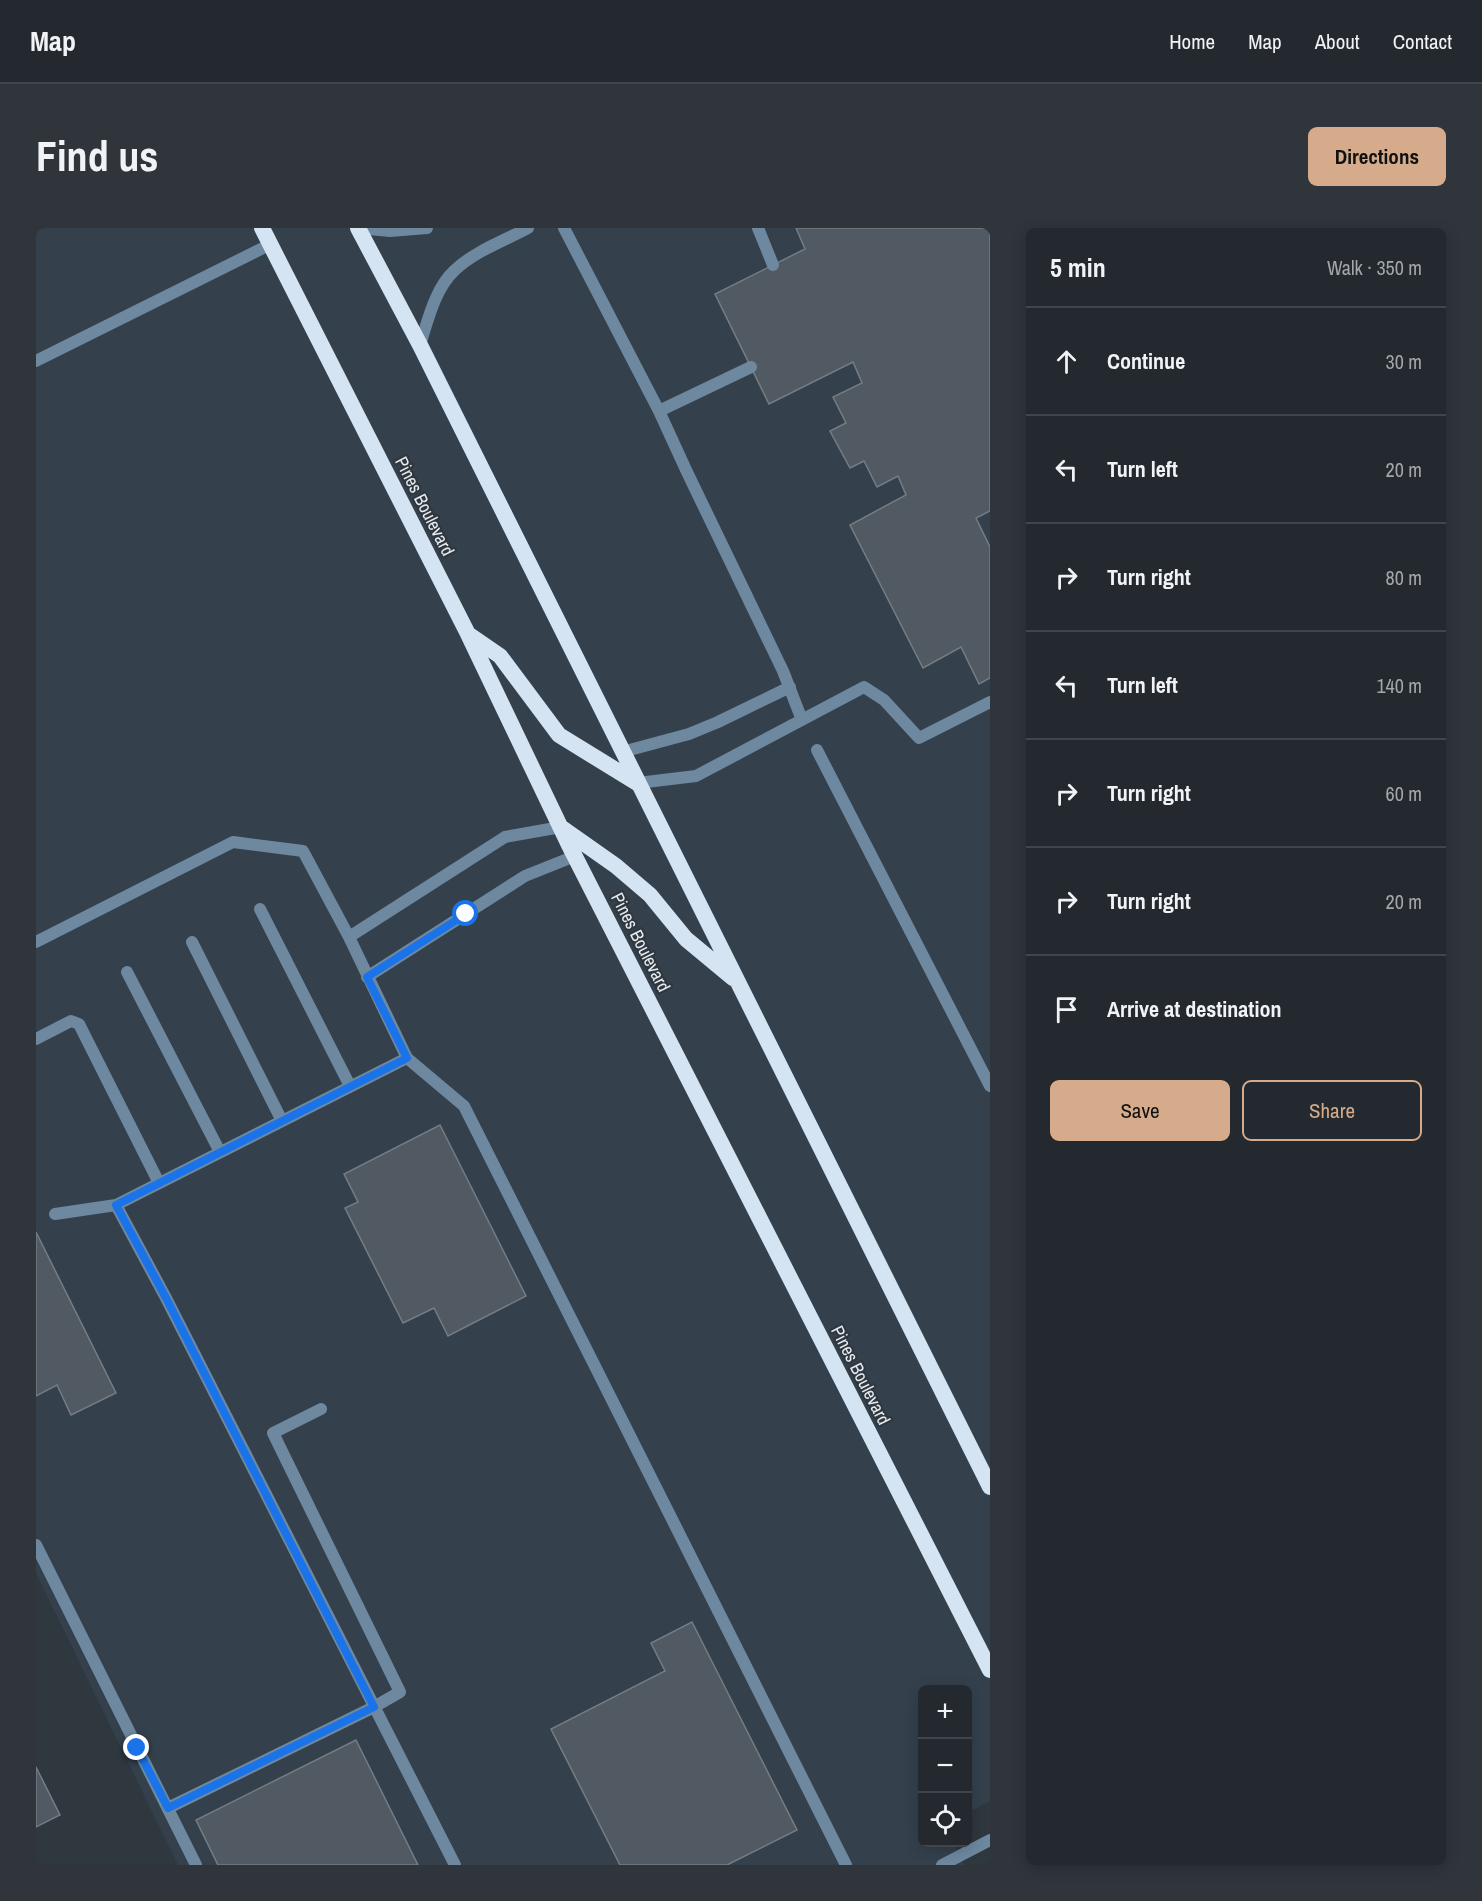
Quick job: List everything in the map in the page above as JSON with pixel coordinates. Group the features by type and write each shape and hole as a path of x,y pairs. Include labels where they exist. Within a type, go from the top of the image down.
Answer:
{"highway":[{"name":"Pines Boulevard","path":"262,228 468,634 575,856 990,1670"},
{"path":"358,228 420,345 990,1487"},
{"path":"468,634 500,656 559,735 638,783"},
{"path":"561,827 650,895 686,939 738,983"}],"street":[{"path":"358,228 390,231 427,228"},
{"path":"420,345 432,308 453,271 466,261 528,228"},
{"path":"564,228 659,411 790,687 802,720"},
{"path":"758,228 773,265"},
{"path":"36,361 271,244"},
{"path":"659,411 751,367"},
{"path":"622,752 689,734 790,687"},
{"path":"638,783 696,776 864,687 884,700 919,738 990,702"},
{"path":"817,750 990,1086"},
{"path":"349,937 505,837 561,827"},
{"path":"36,942 233,842 303,851 349,937 407,1058 464,1106 846,1865"},
{"path":"367,977 525,876 575,856"},
{"path":"260,909 350,1086"},
{"path":"192,942 282,1121"},
{"path":"127,972 220,1152"},
{"path":"36,1039 71,1021 79,1024 159,1183"},
{"path":"55,1214 116,1205 407,1058"},
{"path":"116,1205 166,1298 455,1865"},
{"path":"168,1808 400,1692 273,1432 321,1409"},
{"path":"36,1545 196,1865"},
{"path":"942,1865 990,1840"}],"shaded area":[{"path":"36,228 990,228 990,1801 972,1811 972,1685 918,1685 918,1847 955,1847 964,1865 178,1865 36,1573"}],"building":[{"path":"796,228 990,228 990,511 976,518 990,547 990,678 979,684 961,647 923,668 850,525 906,495 898,476 877,487 864,461 850,468 830,431 846,423 833,397 862,383 853,362 769,404 715,294 805,249"},
{"path":"440,1125 526,1296 448,1336 434,1308 403,1323 345,1208 358,1202 344,1174"},
{"path":"36,1232 116,1393 71,1415 57,1385 36,1396"},
{"path":"692,1622 797,1830 727,1865 620,1865 551,1729 665,1671 651,1643"},
{"path":"356,1740 418,1865 218,1865 196,1820"},
{"path":"36,1767 60,1815 36,1827"}],"route":[{"path":"137,1748 168,1808 374,1707 166,1298 116,1205 407,1058 367,977 466,914"}]}
